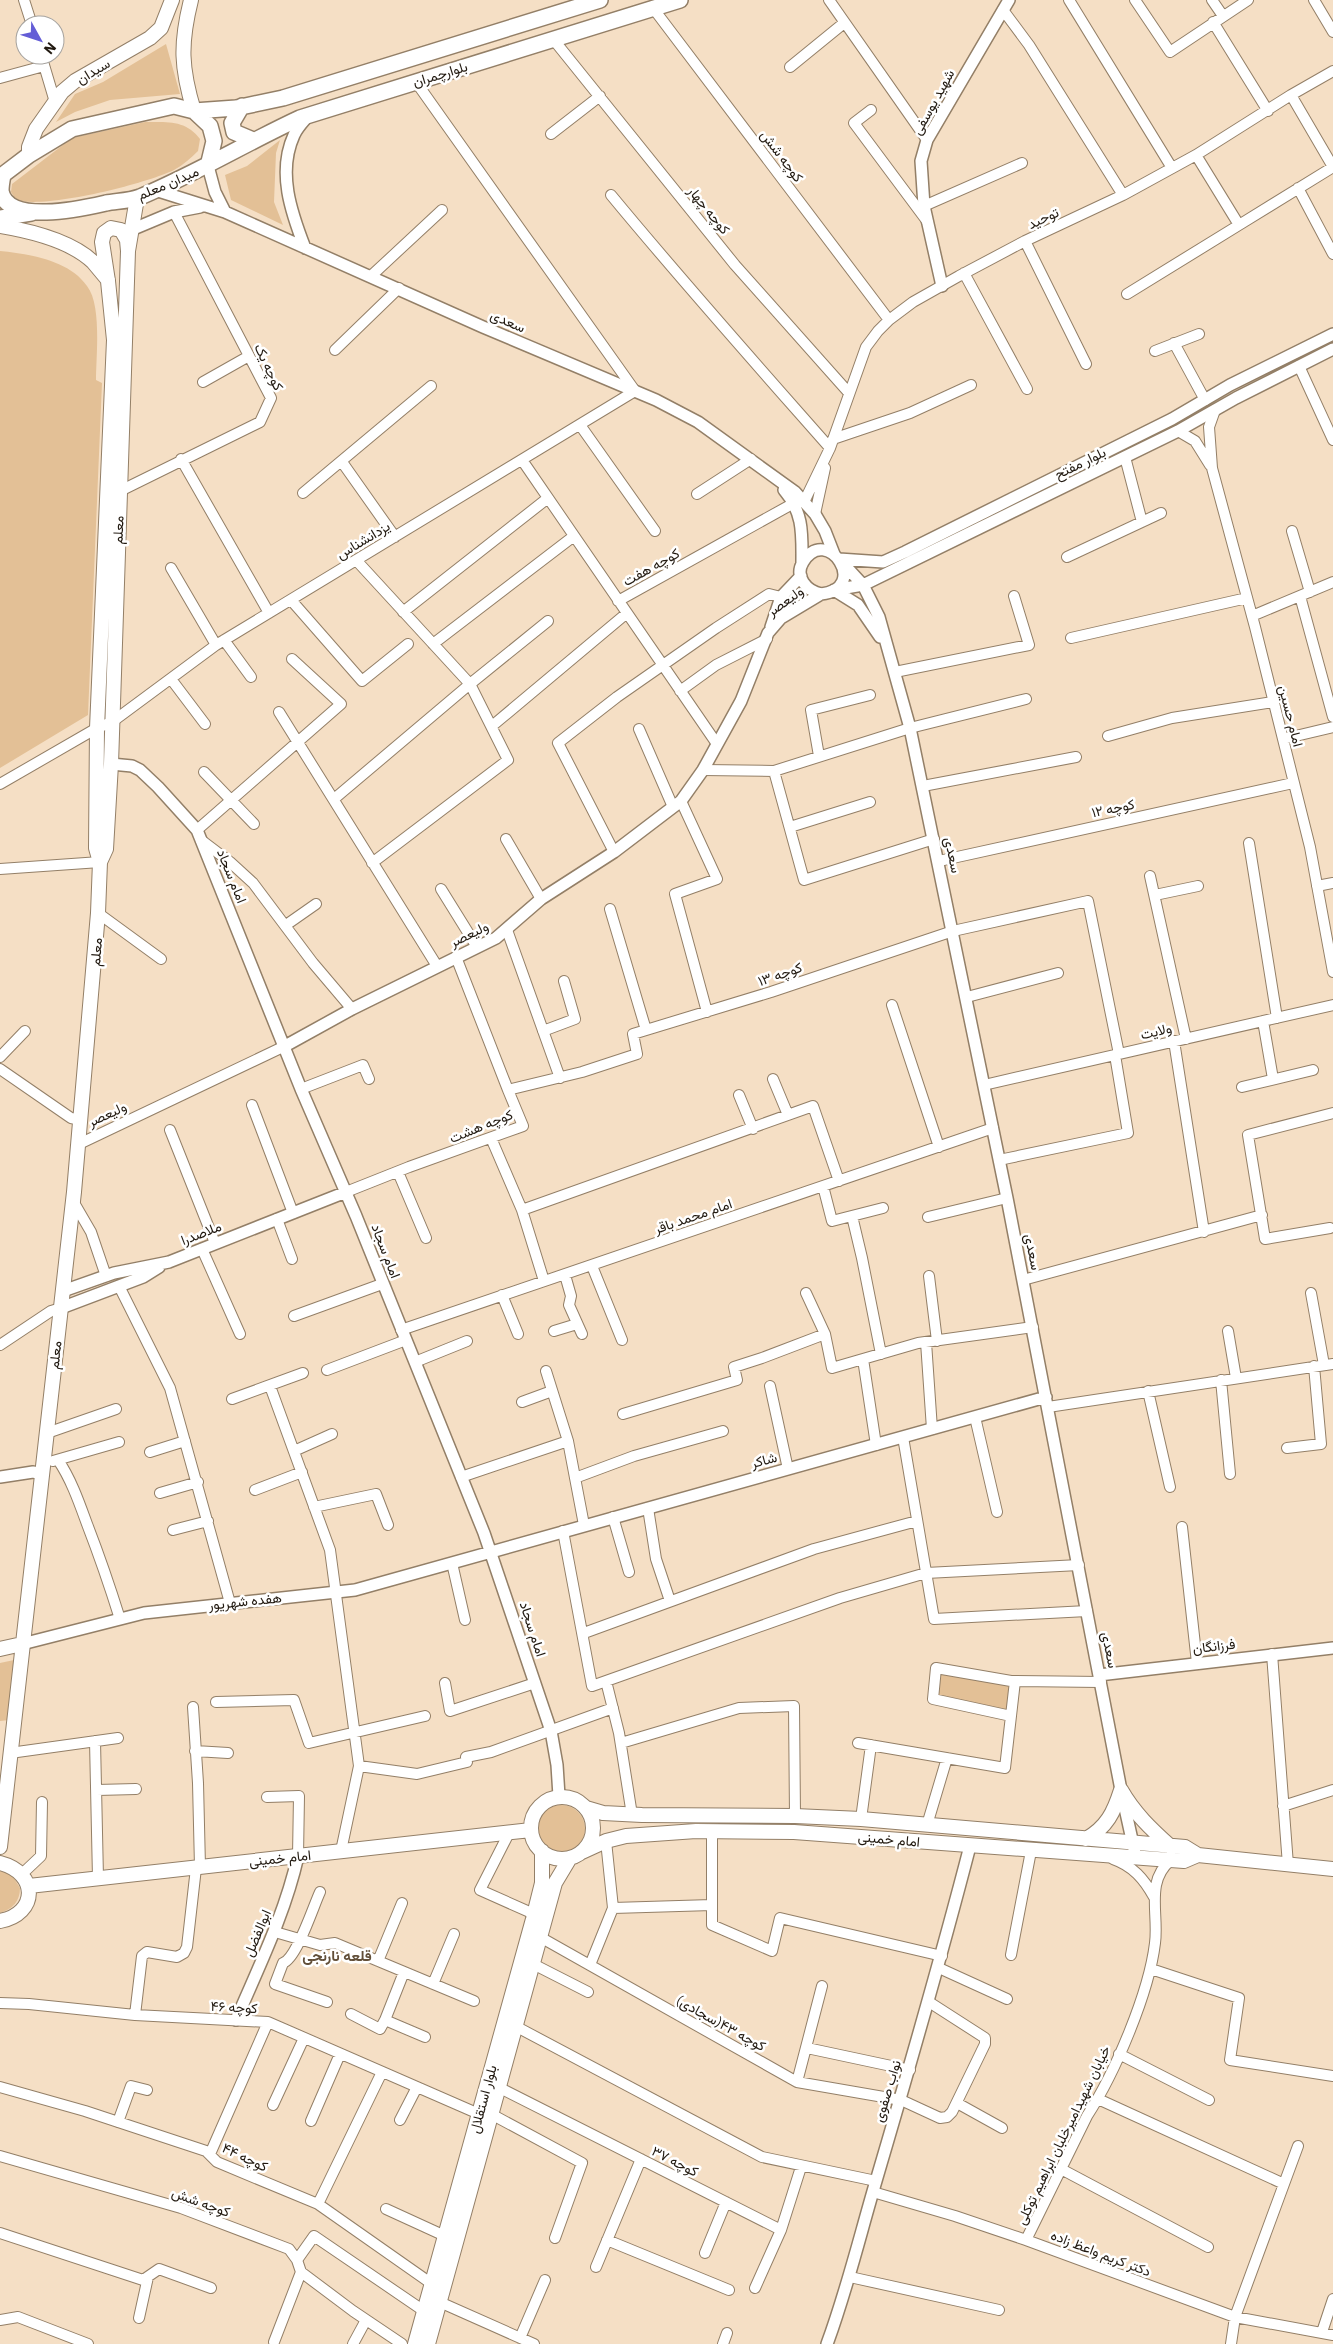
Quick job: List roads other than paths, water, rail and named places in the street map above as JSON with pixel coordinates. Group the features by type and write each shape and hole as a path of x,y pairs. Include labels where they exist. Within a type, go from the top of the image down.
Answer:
{"main road":[{"path":"191,0 182,52 185,82 194,111"},
{"name":"بلوارچمران","path":"194,111 242,106 283,98 600,0"},
{"name":"بلوارچمران","path":"208,166 253,140 308,116 680,0"},
{"path":"170,7 187,17"},
{"name":"سیدان","path":"28,155 36,129 54,102 75,80 150,38 161,28 170,7"},
{"name":"میدان معلم","path":"174,106 194,111 210,126 214,141 208,166 137,198 64,212 38,212 19,208 7,201 1,191 1,176 28,155 72,129 174,106"},
{"path":"242,106 232,123 234,132 253,140"},
{"name":"معلم","path":"128,251 137,198"},
{"path":"0,218 38,212"},
{"path":"0,226 18,229 70,246 92,262 108,281"},
{"name":"معلم","path":"0,1847 22,1644 48,1466 47,1433 79,1144 98,913 100,862 96,848 97,728 114,340 102,242 104,233 111,228 121,230 127,240 128,251 111,764 106,849 100,862"},
{"name":"هفده شهریور","path":"0,1649 22,1644"},
{"path":"1086,1839 1099,1832 1110,1820 1121,1790"},
{"path":"1121,1790 1130,1806 1171,1853"},
{"path":"559,1796 570,1797 586,1808 593,1826 592,1836 576,1855 560,1859 542,1852 536,1846 531,1830 535,1812 542,1804 559,1796"},
{"name":"امام خمینی","path":"586,1808 603,1813 632,1815 795,1816 861,1819 1134,1842 1171,1853 1184,1861 1198,1855 1333,1869"},
{"name":"امام خمینی","path":"25,1880 98,1878 531,1830"},
{"name":"امام خمینی","path":"576,1855 606,1841 626,1836 712,1831 794,1832 1136,1858 1171,1853"},
{"name":"بلوار استقلال","path":"415,2344 431,2298 485,2114 542,1883 542,1852"},
{"name":"بلوار استقلال","path":"428,2344 431,2298 445,2236 485,2114 498,2087 555,1884 576,1855"},
{"path":"0,1863 17,1869 25,1880 29,1896 24,1906 16,1915 0,1921"}],"street":[{"path":"24,0 29,15"},
{"path":"829,0 927,140"},
{"path":"1069,0 1172,168"},
{"path":"1135,0 1170,52 1248,0"},
{"path":"1212,0 1223,16"},
{"path":"1314,0 1333,32"},
{"path":"1006,5 1028,45 1123,195"},
{"name":"شهید یوسفی","path":"942,286 924,206 921,162 927,140 1006,5"},
{"name":"کوچه شش","path":"653,8 889,320"},
{"path":"1213,22 1268,111"},
{"path":"790,67 844,23"},
{"name":"کوچه چهار","path":"554,39 735,265 849,393"},
{"path":"0,78 44,66 54,102"},
{"name":"توحید","path":"831,444 866,347 889,320 913,302 1025,241 1123,195 1196,155 1333,71"},
{"path":"416,82 636,391"},
{"path":"1127,294 1333,167 1291,95"},
{"path":"551,134 600,96"},
{"path":"871,110 854,123 928,222"},
{"path":"305,248 293,217 285,173 294,135 308,116"},
{"path":"1196,155 1239,225"},
{"path":"924,206 1022,163"},
{"path":"208,166 215,192 225,212"},
{"path":"1298,188 1333,254"},
{"name":"سعدی","path":"155,190 203,207 225,212 636,391 698,422 770,473 799,502 815,514 836,556 863,585 878,617 895,672 923,786 1033,1327 1121,1790 1136,1858"},
{"path":"611,195 670,263 707,310 831,444"},
{"path":"132,230 174,212 203,207"},
{"path":"371,276 442,210"},
{"name":"کوچه یک","path":"120,491 181,459 260,422 271,398 174,212"},
{"path":"1025,241 1086,364"},
{"path":"964,273 1027,389"},
{"path":"335,350 399,288"},
{"path":"1155,351 1199,334"},
{"name":"بلوار مفتح","path":"836,556 883,562 1172,419 1333,334"},
{"path":"1174,343 1205,400"},
{"name":"بلوار مفتح","path":"834,590 863,585 1178,431 1333,349"},
{"path":"203,382 249,356"},
{"path":"1299,366 1333,440"},
{"path":"801,570 814,553 827,551 836,556 844,572 843,579 834,590 820,594 808,588 801,570 799,502 831,444 910,413 971,384"},
{"path":"303,493 431,386"},
{"name":"یزدانشناس","path":"97,728 112,722 220,642 636,391"},
{"path":"1212,468 1209,427 1215,410"},
{"path":"580,425 655,531"},
{"path":"1178,431 1195,441 1212,468"},
{"path":"815,514 831,444"},
{"path":"1125,457 1142,522"},
{"path":"181,459 269,613"},
{"path":"697,494 752,459"},
{"name":"کوچه هفت","path":"522,460 618,601 799,502"},
{"path":"342,462 394,537"},
{"name":"امام حسین","path":"1212,468 1294,783 1317,886 1333,972"},
{"path":"404,612 548,498"},
{"path":"1067,557 1161,513"},
{"path":"1292,531 1310,592"},
{"path":"434,644 574,536"},
{"path":"356,560 470,684 508,760 372,863"},
{"path":"171,568 220,642 252,678"},
{"name":"ولیعصر","path":"79,1144 285,1046 352,1008 477,947 506,930 541,899 614,852 677,804 703,770 741,701 768,636 781,598 801,570"},
{"path":"1252,616 1333,582"},
{"name":"سعدی","path":"834,590 864,611 889,654"},
{"path":"614,852 558,743 716,628 769,594 781,598"},
{"name":"ولیعصر","path":"768,636 781,618 820,594"},
{"path":"895,672 1030,645 1014,596"},
{"path":"1300,596 1333,717"},
{"path":"1071,638 1247,598"},
{"path":"291,600 362,681 408,644"},
{"path":"618,601 717,744"},
{"path":"492,726 627,613"},
{"path":"334,799 548,621"},
{"path":"680,691 716,665 768,636"},
{"path":"292,659 341,704 230,800 199,835 253,883 313,964 352,1008"},
{"path":"171,679 205,724"},
{"path":"820,756 811,710 870,695"},
{"path":"703,770 774,771 910,728 1026,699"},
{"path":"1108,736 1172,718 1273,702"},
{"path":"279,712 437,966"},
{"path":"1282,739 1333,727"},
{"path":"0,784 97,728"},
{"path":"639,729 717,879 675,894 707,1012"},
{"path":"923,786 1076,757"},
{"name":"امام سجاد","path":"111,764 132,766 140,770 171,800 199,835 301,1089 346,1192 415,1362 490,1552 551,1731 557,1765 559,1796"},
{"path":"774,771 804,880 934,838"},
{"path":"204,772 254,824"},
{"name":"کوچه ۱۲","path":"939,861 1294,783"},
{"path":"790,827 870,802"},
{"path":"506,839 541,899"},
{"path":"1249,843 1277,1018"},
{"path":"0,869 100,862"},
{"path":"1150,876 1186,1039"},
{"path":"1317,886 1333,883"},
{"path":"1155,895 1198,886"},
{"path":"440,889 477,947"},
{"name":"کوچه ۱۳","path":"646,1030 772,992 954,931 1088,901 1117,1054"},
{"path":"286,926 316,904"},
{"path":"610,909 646,1030"},
{"path":"98,913 161,959"},
{"path":"506,930 560,1078"},
{"path":"456,957 508,1090"},
{"path":"967,998 1058,973"},
{"path":"543,1031 575,1019 564,981"},
{"path":"892,1005 939,1147"},
{"name":"ولایت","path":"984,1085 1333,1005"},
{"path":"1263,1021 1273,1080"},
{"name":"کوچه هشت","path":"346,1192 524,1126 508,1090 560,1078 637,1054 633,1034 646,1030"},
{"path":"0,1057 25,1031"},
{"path":"1174,1041 1204,1232"},
{"path":"999,1160 1128,1133 1117,1054"},
{"path":"301,1089 364,1065 369,1079"},
{"path":"0,1069 71,1118 81,1120"},
{"path":"1242,1087 1313,1070"},
{"path":"774,1080 788,1115"},
{"path":"739,1095 753,1129"},
{"path":"252,1105 293,1213"},
{"path":"522,1210 813,1106 839,1181"},
{"path":"1330,1228 1265,1239 1248,1135 1333,1113"},
{"name":"امام محمد باقر","path":"327,1370 404,1335 502,1295 592,1266 993,1128"},
{"path":"170,1130 215,1244"},
{"path":"492,1138 522,1210 544,1281"},
{"path":"398,1172 426,1238"},
{"path":"823,1186 832,1221 883,1208"},
{"name":"ملاصدرا","path":"63,1291 106,1276 169,1262 346,1192"},
{"path":"928,1217 1007,1198"},
{"path":"73,1201 91,1232 106,1276"},
{"path":"1023,1280 1262,1215"},
{"path":"852,1216 881,1354"},
{"path":"277,1220 292,1259"},
{"path":"202,1249 240,1334"},
{"path":"0,1345 51,1311 143,1277 169,1262"},
{"path":"592,1266 622,1340"},
{"path":"564,1275 571,1296 569,1305 582,1334"},
{"path":"929,1276 937,1341"},
{"path":"294,1316 382,1284"},
{"path":"119,1286 170,1388 198,1482 230,1603"},
{"path":"806,1292 825,1334 832,1368 926,1342 1033,1327"},
{"path":"1287,1448 1322,1444 1324,1365 1311,1293"},
{"path":"502,1295 518,1334"},
{"path":"554,1331 577,1324"},
{"path":"1228,1331 1236,1378"},
{"path":"623,1414 737,1380 734,1367 825,1334"},
{"path":"415,1362 467,1341"},
{"path":"926,1342 932,1429"},
{"path":"863,1359 876,1445"},
{"path":"1047,1402 1148,1391 1324,1365"},
{"path":"546,1372 568,1441 584,1525"},
{"path":"232,1399 303,1373"},
{"path":"1221,1380 1230,1474"},
{"path":"270,1386 330,1550 359,1766 341,1851"},
{"path":"770,1386 788,1469"},
{"path":"522,1402 552,1390"},
{"path":"1148,1391 1170,1486"},
{"name":"شاکر","path":"490,1552 975,1417 1047,1402"},
{"path":"47,1433 116,1409"},
{"path":"975,1417 997,1512"},
{"path":"575,1478 634,1456 723,1431"},
{"path":"294,1451 332,1434"},
{"path":"903,1437 934,1619 1087,1611"},
{"path":"150,1452 186,1440"},
{"path":"461,1477 568,1441"},
{"path":"0,1478 33,1472 119,1442"},
{"path":"48,1466 64,1470 81,1508 108,1580 120,1619"},
{"path":"255,1490 302,1472"},
{"path":"160,1493 198,1482"},
{"path":"314,1506 376,1494 388,1525"},
{"path":"648,1508 656,1559 670,1601"},
{"path":"613,1517 629,1572"},
{"path":"173,1530 208,1521"},
{"path":"584,1633 814,1549 917,1521"},
{"path":"1182,1527 1197,1663"},
{"path":"563,1531 584,1633 592,1686 840,1598 926,1573 1079,1565"},
{"name":"هفده شهریور","path":"22,1644 144,1613 355,1590 490,1552"},
{"path":"452,1563 465,1620"},
{"name":"فرزانگان","path":"1100,1678 1197,1663 1333,1648"},
{"path":"1272,1654 1288,1865"},
{"path":"1011,1716 933,1699 936,1668 1015,1681 1100,1678"},
{"path":"858,1743 1005,1768 1015,1681"},
{"path":"606,1682 621,1743 632,1815"},
{"path":"445,1683 450,1711 535,1684"},
{"path":"216,1702 294,1700 309,1742 425,1716"},
{"path":"621,1743 740,1708 794,1706 795,1816"},
{"path":"135,2015 142,1956 147,1952 177,1957 184,1953 186,1947 198,1867 198,1783 193,1707"},
{"path":"359,1766 417,1774 467,1762 466,1756 491,1752 613,1708"},
{"path":"10,1753 118,1738"},
{"path":"95,1741 98,1790 98,1878"},
{"path":"861,1819 871,1745"},
{"path":"196,1751 228,1753"},
{"path":"927,1825 947,1758"},
{"path":"98,1790 136,1789"},
{"path":"1283,1806 1333,1790"},
{"path":"267,1798 299,1796 298,1856"},
{"path":"25,1880 42,1856 42,1802"},
{"path":"712,1831 712,1926 772,1951 780,1918 942,1956"},
{"path":"509,1833 480,1890 534,1914"},
{"path":"590,1965 613,1908 606,1841"},
{"name":"نواب صفوی","path":"828,2344 850,2276 874,2187 910,2070 939,1968 970,1846"},
{"path":"1010,1955 1030,1851"},
{"path":"1154,1898 1160,1871 1171,1853"},
{"path":"1103,1855 1120,1861 1133,1869 1145,1881 1154,1898"},
{"name":"ابوالفضل","path":"236,2020 275,1932 287,1900 298,1856"},
{"path":"320,1892 300,1939 287,1962 283,1963 275,1984 327,2002"},
{"name":"خیابان شهیدامیرخلبان ابراهیم توکلی","path":"1026,2240 1119,2054 1151,1969 1157,1932 1154,1898"},
{"path":"378,1961 402,1903"},
{"path":"613,1908 712,1905"},
{"path":"275,1932 320,1945 335,1943 474,2001"},
{"path":"433,1984 454,1934"},
{"name":"کوچه ۴۳(سجادی)","path":"540,1937 797,2082 901,2100 940,2118 947,2117 957,2103"},
{"path":"532,1964 588,1992"},
{"path":"939,1968 1007,1999"},
{"path":"1151,1969 1239,1998 1230,2060 1333,2076"},
{"path":"351,2014 380,2029 404,1972"},
{"path":"797,2082 822,1986"},
{"path":"929,2002 985,2038 985,2044 957,2103 1002,2128"},
{"name":"کوچه ۴۶","path":"0,2003 29,2004 135,2015 268,2022 417,2087 485,2114 582,2163 555,2238"},
{"path":"385,2020 425,2037"},
{"path":"210,2154 268,2022"},
{"path":"515,2026 762,2157 874,2187"},
{"path":"273,2105 304,2038"},
{"path":"807,2048 910,2070"},
{"path":"312,2121 340,2054"},
{"path":"1119,2054 1209,2100"},
{"path":"318,2204 382,2072"},
{"path":"118,2122 130,2086 148,2090"},
{"name":"کوچه ۴۴","path":"0,2087 118,2122 206,2151 217,2162 318,2204 431,2298"},
{"path":"400,2120 417,2087"},
{"name":"کوچه ۳۷","path":"498,2087 781,2230"},
{"path":"1098,2099 1284,2184"},
{"path":"1231,2344 1235,2317 1298,2146"},
{"name":"کوچه شش","path":"0,2156 181,2208 289,2249 297,2260"},
{"path":"596,2267 642,2159"},
{"path":"755,2288 781,2230 801,2167"},
{"path":"1061,2169 1208,2247"},
{"name":"دکتر کریم واعظ زاده","path":"874,2187 1026,2240 1235,2317 1333,2335"},
{"path":"705,2253 726,2202"},
{"path":"386,2209 445,2236"},
{"path":"0,2233 143,2280 159,2269 211,2288"},
{"path":"402,2344 301,2272 297,2260 314,2236 431,2298 534,2344"},
{"path":"608,2240 729,2290"},
{"path":"274,2342 301,2272"},
{"path":"139,2318 148,2276"},
{"path":"850,2276 998,2310"},
{"path":"520,2338 545,2280"},
{"path":"1322,2332 1333,2299"},
{"path":"0,2320 18,2317 88,2344"},
{"path":"353,2344 366,2320"},
{"path":"723,2344 727,2333"}],"district":[{"name":"قلعه نارنجی","path":"337,1956"}]}
